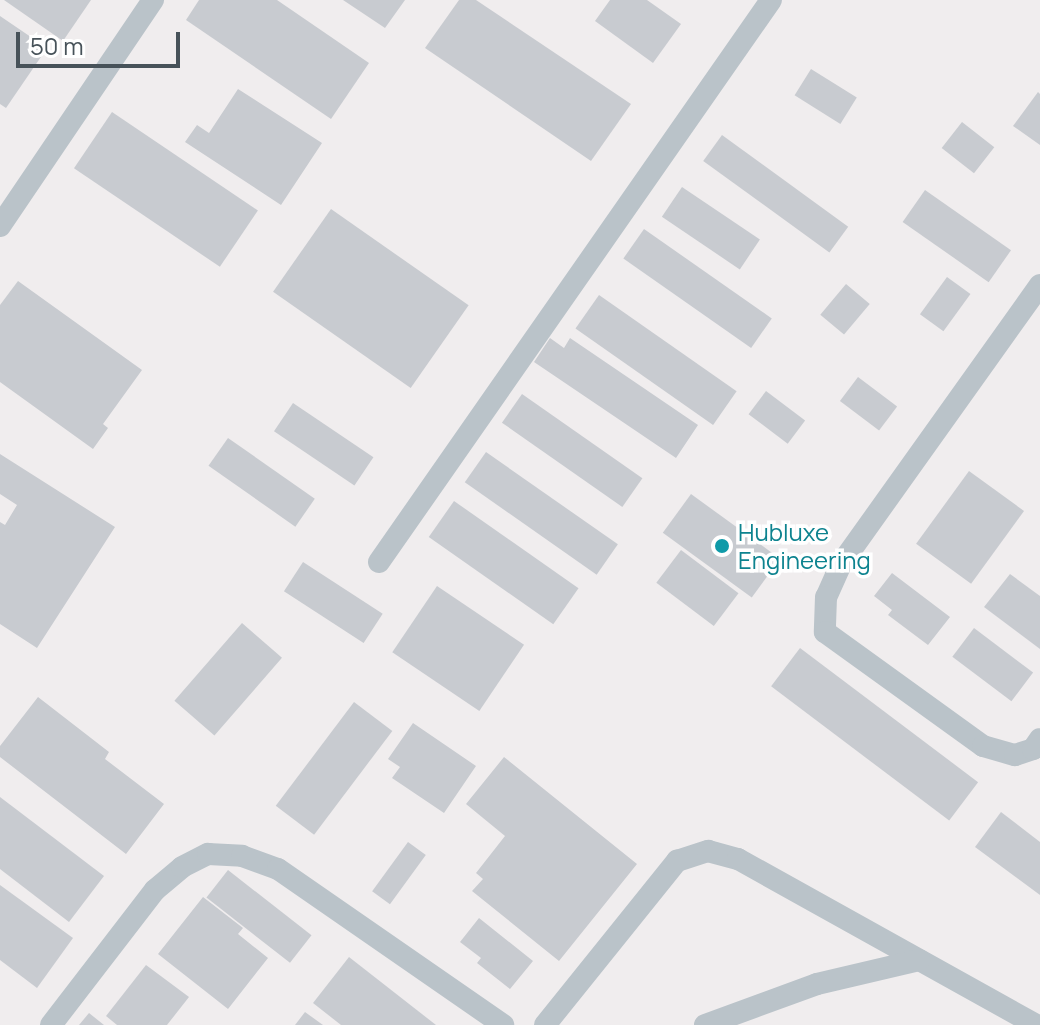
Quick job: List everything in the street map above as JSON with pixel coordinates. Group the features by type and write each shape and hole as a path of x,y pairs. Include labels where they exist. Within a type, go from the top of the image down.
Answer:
{"street":[{"path":"0,226 153,0"},
{"path":"379,562 771,0"},
{"path":"1040,285 841,564 826,597 825,632 983,746 1015,755 1033,749 1040,739"},
{"path":"545,1025 677,861 708,851 738,859 1036,1025"},
{"path":"51,1025 155,890 182,867 208,854 242,856 278,869 503,1025"},
{"path":"705,1025 831,979 919,960"}],"building":[{"path":"4,0 91,0 63,41"},
{"path":"199,0 277,0 369,63 331,119 186,20"},
{"path":"343,0 405,0 385,28"},
{"path":"459,0 476,0 631,104 591,161 425,48"},
{"path":"610,0 647,0 681,24 653,63 595,21"},
{"path":"0,16 47,48 6,108 0,104"},
{"path":"811,69 857,98 840,124 795,95"},
{"path":"238,89 322,143 281,205 185,142 197,125 209,133"},
{"path":"1038,92 1040,94 1040,145 1013,126"},
{"path":"112,112 258,210 220,267 74,168"},
{"path":"962,122 994,147 974,173 942,148"},
{"path":"722,135 848,227 829,253 703,161"},
{"path":"682,187 760,240 740,269 662,217"},
{"path":"925,190 1011,250 989,282 903,222"},
{"path":"331,209 469,305 411,388 273,292"},
{"path":"644,229 772,318 751,348 623,258"},
{"path":"947,277 970,294 943,331 920,314"},
{"path":"18,281 142,370 103,424 108,428 93,449 0,382 0,305"},
{"path":"846,284 870,304 844,335 820,315"},
{"path":"599,295 737,391 713,425 575,329"},
{"path":"550,338 564,348 570,338 698,425 676,458 534,362"},
{"path":"858,377 897,406 879,430 840,401"},
{"path":"766,391 805,420 788,444 749,414"},
{"path":"522,394 642,478 622,507 502,423"},
{"path":"293,403 373,457 354,485 274,431"},
{"path":"228,438 315,499 295,527 208,466"},
{"path":"486,452 618,544 597,575 465,482"},
{"path":"0,454 115,527 37,648 0,624 0,522 5,525 17,505 0,494"},
{"path":"969,471 1024,511 971,584 916,544"},
{"name":"Hubluxe Engineering","path":"691,494 780,559 752,597 663,533"},
{"path":"454,501 579,588 553,624 429,537"},
{"path":"681,550 739,593 714,626 656,583"},
{"path":"303,562 383,614 364,643 284,591"},
{"path":"892,573 950,617 928,645 888,615 892,610 874,596"},
{"path":"1010,574 1040,596 1040,649 984,607"},
{"path":"437,586 524,645 479,711 392,652"},
{"path":"242,623 282,658 214,736 174,701"},
{"path":"974,628 1033,673 1011,701 952,657"},
{"path":"800,648 978,782 949,821 771,686"},
{"path":"38,697 109,752 105,759 164,804 126,854 0,757 0,746"},
{"path":"354,702 392,731 314,835 276,806"},
{"path":"413,723 476,766 444,813 392,778 400,767 388,759"},
{"path":"504,757 637,864 559,961 472,891 483,879 476,873 505,836 466,804"},
{"path":"0,797 104,876 69,922 0,869"},
{"path":"1001,812 1040,842 1040,895 975,847"},
{"path":"408,842 426,855 390,904 372,891"},
{"path":"228,870 312,935 290,963 206,898"},
{"path":"0,885 73,938 37,988 0,960"},
{"path":"203,897 243,928 238,934 268,958 228,1009 158,954"},
{"path":"479,918 533,961 510,989 477,963 481,958 460,942"},
{"path":"349,957 436,1025 341,1025 313,1003"},
{"path":"146,965 189,997 167,1025 117,1025 106,1016"},
{"path":"305,1012 323,1025 295,1025"},
{"path":"89,1013 104,1025 79,1025"}],"place":[{"name":"Hubluxe Engineering","path":"722,546"}]}
